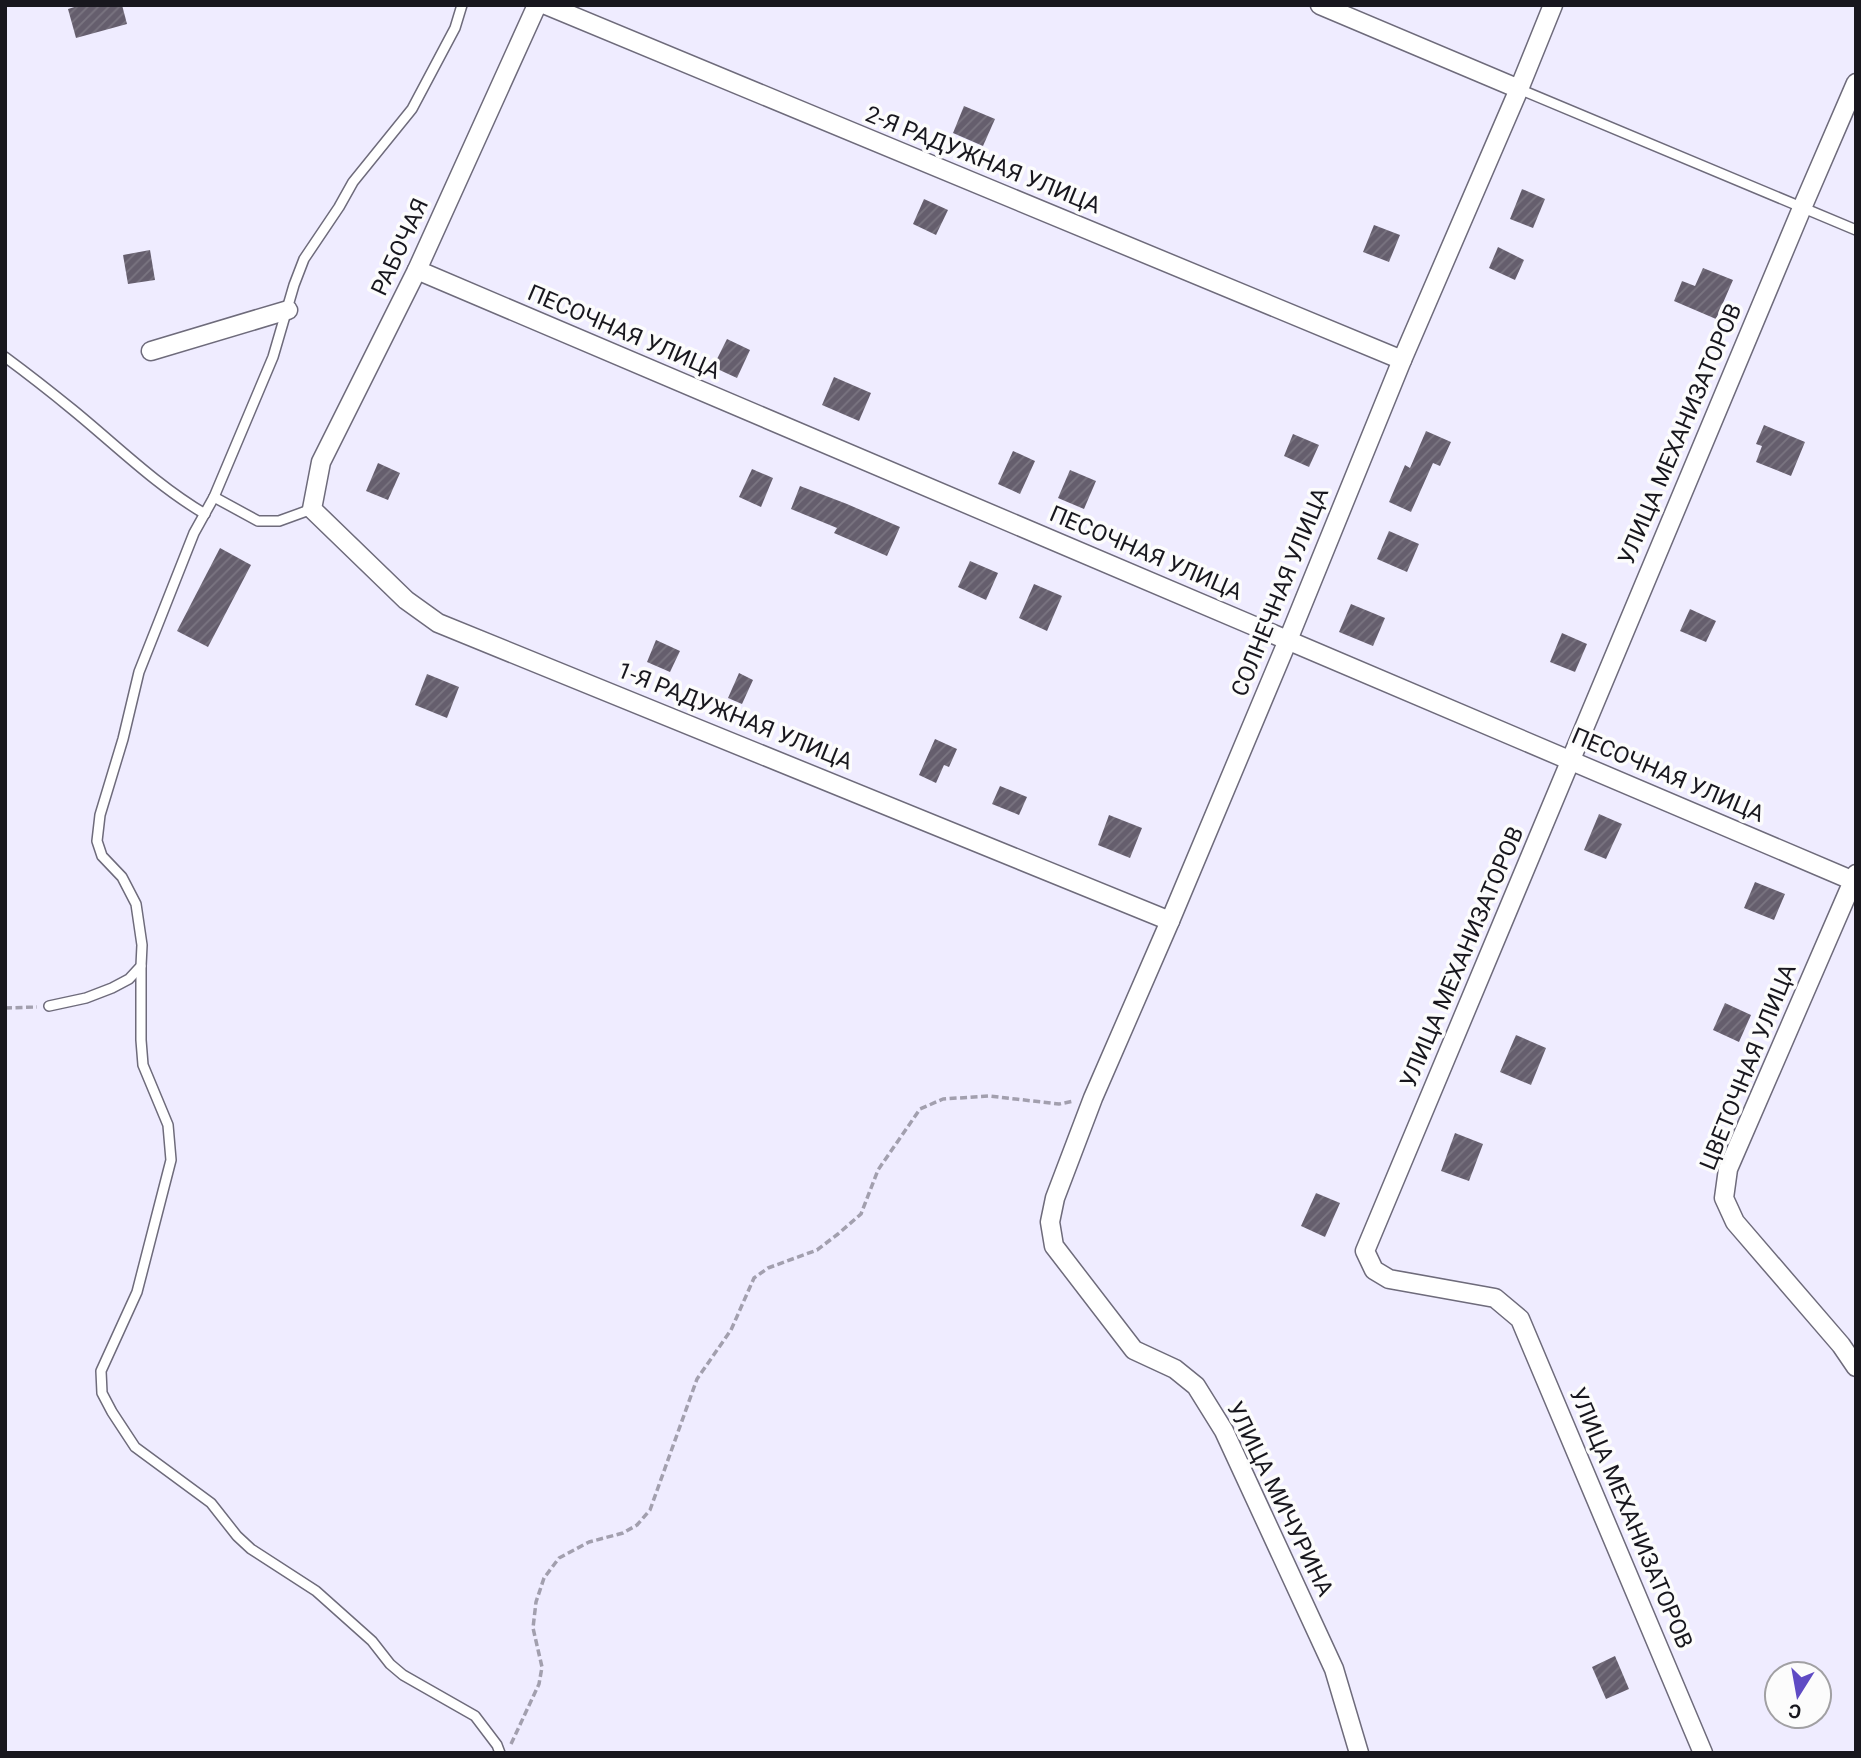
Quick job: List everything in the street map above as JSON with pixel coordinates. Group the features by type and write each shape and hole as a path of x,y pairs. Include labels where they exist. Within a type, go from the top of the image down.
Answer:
{"street":[{"name":"РАБОЧАЯ","path":"312,509 321,462 417,270 537,5"},
{"name":"2-Я РАДУЖНАЯ УЛИЦА","path":"545,5 1402,360"},
{"path":"1320,5 1519,89"},
{"name":"СОЛНЕЧНАЯ УЛИЦА","path":"1055,1198 1093,1098 1170,921 1402,360 1553,5"},
{"name":"УЛИЦА МЕХАНИЗАТОРОВ","path":"1703,1753 1520,1319 1495,1298 1388,1279 1374,1270 1365,1251 1856,83"},
{"name":"ПЕСОЧНАЯ УЛИЦА","path":"417,270 1855,879"},
{"path":"151,351 288,310"},
{"name":"1-Я РАДУЖНАЯ УЛИЦА","path":"312,509 406,600 438,622 1170,921"},
{"name":"ЦВЕТОЧНАЯ УЛИЦА","path":"1855,879 1728,1169 1724,1198 1735,1222 1841,1345 1856,1367"},
{"name":"УЛИЦА МИЧУРИНА","path":"1055,1198 1050,1222 1054,1246 1134,1350 1175,1370 1196,1386 1224,1431 1334,1669 1359,1753"}],"lane":[{"path":"462,5 455,28 412,108 353,182 304,259 274,356 214,497 194,533 139,672 123,739 100,815 97,841 102,856 122,877 136,904 141,937 143,1065 168,1125 171,1160 136,1292 101,1371 103,1393 135,1447 211,1503 251,1549 316,1591 372,1640 390,1664 403,1675 474,1716 497,1745 500,1753"},
{"path":"1519,89 1856,230"},
{"path":"5,357 74,410 177,497 205,514"},
{"path":"214,497 258,521 279,521 312,509"},
{"path":"50,1006 86,998 112,988 129,979 141,966"}],"path":[{"path":"5,1008 50,1006"},
{"path":"510,1753 510,1746 539,1684 542,1667 533,1628 536,1602 544,1578 559,1558 589,1542 623,1534 637,1525 650,1510 697,1379 731,1330 754,1278 768,1268 817,1250 861,1214 878,1170 920,1109 943,1099 989,1096 1059,1104 1093,1098"}],"building":[{"path":"81,5 122,5 127,24 76,38 68,9"},
{"path":"964,106 995,119 983,146 953,133"},
{"path":"1522,189 1545,199 1533,228 1510,219"},
{"path":"924,199 948,210 936,235 913,224"},
{"path":"1374,225 1400,235 1389,262 1363,252"},
{"path":"1498,247 1524,260 1515,280 1489,268"},
{"path":"150,250 155,280 128,284 123,255"},
{"path":"1703,268 1733,280 1716,319 1674,301 1682,281 1695,286"},
{"path":"727,339 750,350 737,378 713,367"},
{"path":"834,377 871,393 859,421 822,405"},
{"path":"1764,425 1805,442 1791,476 1756,462 1762,446 1756,444"},
{"path":"1426,431 1451,442 1440,466 1433,463 1411,512 1389,502 1405,465 1410,468"},
{"path":"1293,434 1319,445 1309,467 1284,456"},
{"path":"1013,451 1035,461 1020,494 998,484"},
{"path":"378,463 400,473 388,500 366,491"},
{"path":"752,469 773,478 761,507 739,497"},
{"path":"1070,470 1096,481 1084,509 1058,498"},
{"path":"800,486 900,527 887,556 834,533 837,528 791,509"},
{"path":"1389,531 1419,544 1407,572 1377,559"},
{"path":"220,548 251,565 208,647 177,631"},
{"path":"970,561 998,573 986,600 958,587"},
{"path":"1034,584 1062,596 1047,631 1019,618"},
{"path":"1351,604 1385,618 1373,646 1339,632"},
{"path":"1690,609 1716,621 1706,642 1680,631"},
{"path":"1562,633 1587,644 1575,672 1550,662"},
{"path":"656,640 680,651 670,672 647,662"},
{"path":"739,673 753,680 742,704 728,698"},
{"path":"427,674 459,687 447,718 415,705"},
{"path":"935,739 957,749 949,767 944,765 936,783 919,775"},
{"path":"1000,786 1027,797 1019,815 992,804"},
{"path":"1599,814 1622,824 1606,859 1584,850"},
{"path":"1109,815 1142,828 1130,858 1098,845"},
{"path":"1755,882 1785,894 1774,920 1744,908"},
{"path":"1725,1003 1751,1015 1739,1042 1713,1030"},
{"path":"1516,1035 1546,1048 1531,1085 1500,1072"},
{"path":"1455,1133 1483,1144 1469,1181 1441,1171"},
{"path":"1316,1193 1340,1203 1325,1237 1301,1226"},
{"path":"1615,1656 1629,1689 1606,1699 1592,1667"}]}
